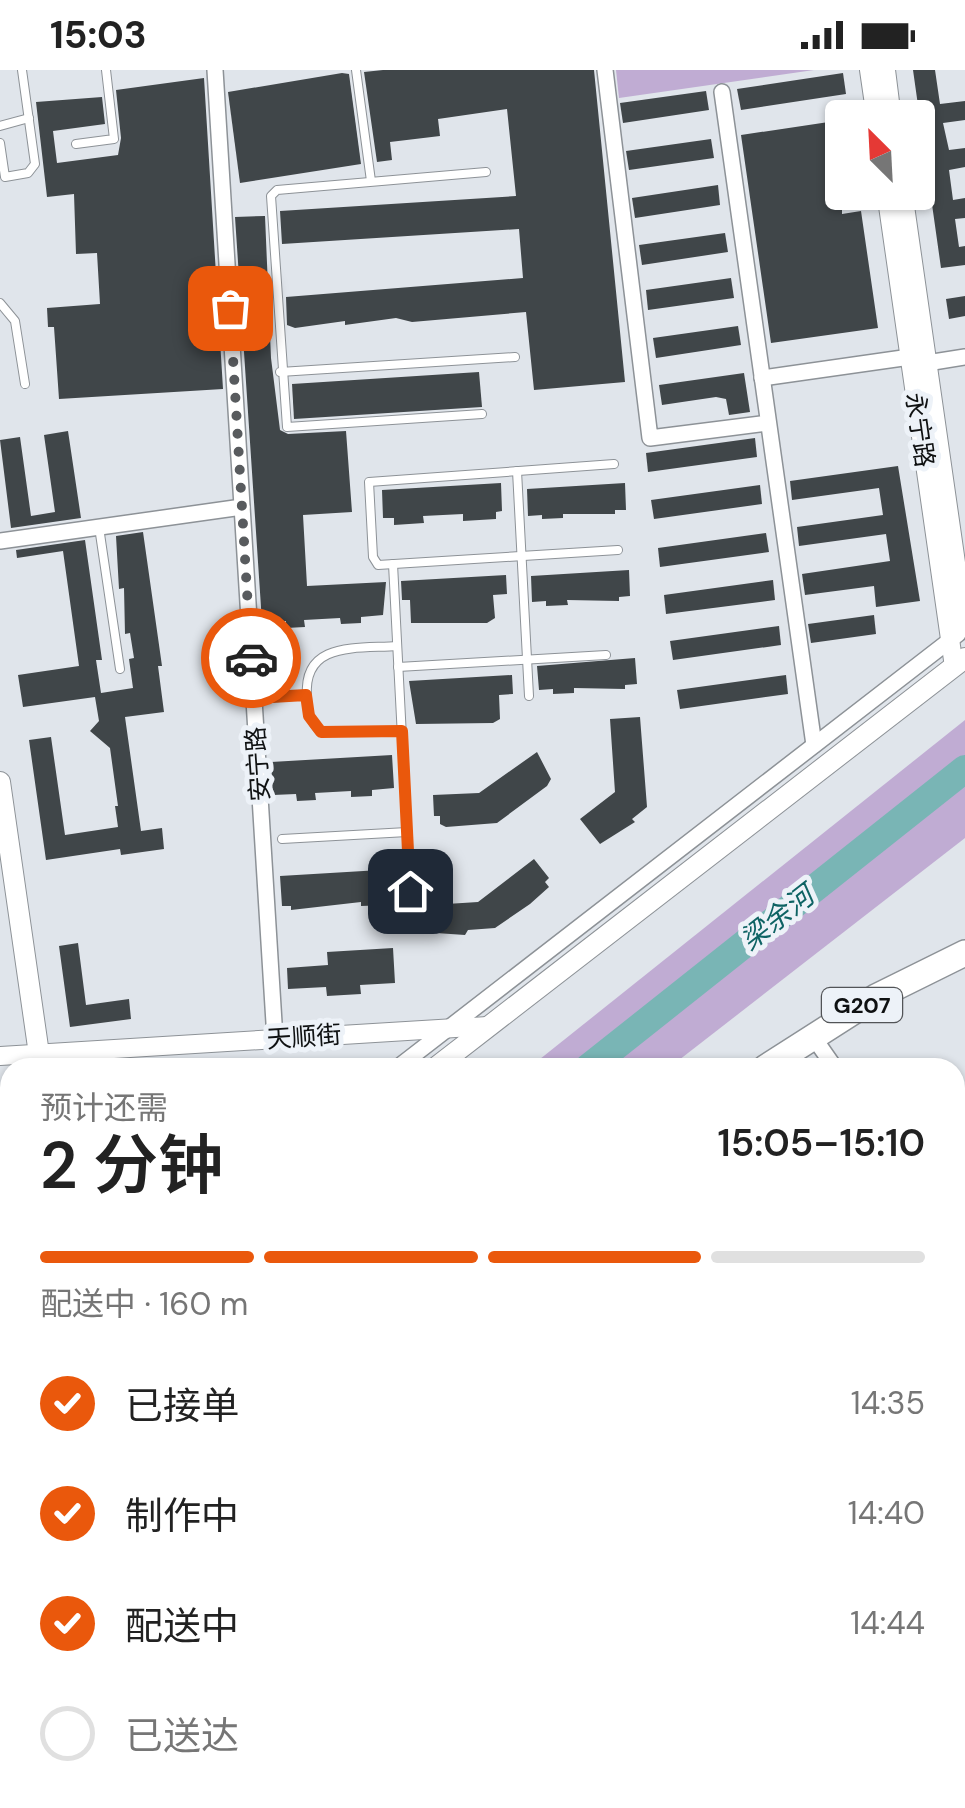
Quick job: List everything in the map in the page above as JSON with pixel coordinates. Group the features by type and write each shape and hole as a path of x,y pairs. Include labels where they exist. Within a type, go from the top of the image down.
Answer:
{"highway":[{"name":"G207","path":"779,1058 812,1035 965,953"}],"main road":[{"path":"447,1058 959,662"},
{"path":"0,782 33,1058"},
{"path":"0,876 32,1058"}],"street":[{"name":"安宁路","path":"215,70 275,1039"},
{"path":"606,70 650,438 768,423"},
{"path":"869,70 873,100"},
{"path":"886,70 890,100"},
{"path":"722,92 814,746"},
{"name":"永宁路","path":"889,210 918,360 960,632 959,662"},
{"name":"永宁路","path":"905,210 918,360"},
{"path":"762,378 965,358"},
{"path":"0,541 242,507"},
{"path":"409,1058 960,632"},
{"name":"天顺街","path":"66,1058 275,1039 488,1026"},
{"path":"812,1035 828,1058"}],"lane":[{"path":"0,142 5,177 28,174 35,164 22,70"},
{"path":"76,144 114,139 106,70"},
{"path":"356,70 371,182"},
{"path":"0,126 29,118"},
{"path":"482,414 287,427 270,196 277,190 486,172"},
{"path":"0,303 15,320 24,384"},
{"path":"280,372 515,357"},
{"path":"614,464 369,482 374,557 378,565 618,550"},
{"path":"517,471 529,696"},
{"path":"99,527 120,670"},
{"path":"392,564 410,891"},
{"path":"397,646 319,655 306,682 306,695 313,725 326,734 402,731"},
{"path":"398,667 606,655"},
{"path":"254,698 306,695"},
{"path":"282,840 407,832"}],"shaded area":[{"path":"616,70 814,70 619,98"},
{"path":"965,720 965,838 682,1058 541,1058"}],"building":[{"path":"594,70 625,382 534,390 526,312 412,322 396,318 345,325 345,321 295,328 287,325 286,297 523,278 519,229 282,244 280,211 516,196 507,109 438,119 440,136 390,142 392,160 377,162 364,72"},
{"path":"913,70 935,70 940,104 965,101 965,120 943,123 949,150 965,148 965,167 949,170 953,200 965,198 965,218 955,219 959,247 965,246 965,265 941,268 933,210 935,100 917,100"},
{"path":"843,73 846,94 741,110 737,89"},
{"path":"349,74 361,164 240,183 228,92"},
{"path":"204,78 223,389 59,399 54,327 48,327 47,308 100,304 97,253 76,254 74,194 47,197 36,102 102,97 105,124 53,131 57,163 118,155 121,138 116,90"},
{"path":"706,91 709,110 623,123 620,103"},
{"path":"825,123 825,210 842,210 842,214 861,211 878,328 771,343 741,135"},
{"path":"711,139 714,158 629,170 626,151"},
{"path":"718,185 720,205 635,218 632,198"},
{"path":"265,216 271,358 280,430 288,434 346,431 352,512 303,515 307,586 386,582 383,615 361,617 361,623 341,624 340,618 304,620 305,627 286,628 286,621 262,622 235,217"},
{"path":"725,233 728,252 642,265 639,245"},
{"path":"731,278 734,298 648,310 646,290"},
{"path":"965,296 965,316 949,319 946,299"},
{"path":"738,326 741,345 656,358 653,338"},
{"path":"479,372 482,407 294,419 292,384"},
{"path":"744,373 750,412 729,415 726,399 716,397 662,405 659,385"},
{"path":"68,431 81,518 11,528 0,440 20,437 31,516 55,512 44,435"},
{"path":"755,438 757,457 648,472 646,453"},
{"path":"898,466 920,601 876,607 874,586 805,595 802,574 890,561 886,534 799,546 797,527 883,515 879,488 792,500 790,481"},
{"path":"501,483 502,511 496,512 496,519 463,521 463,514 423,516 424,523 394,525 394,518 383,518 382,490"},
{"path":"625,483 626,510 615,510 615,514 563,514 563,518 542,519 542,515 528,516 527,489"},
{"path":"760,485 762,504 654,519 651,500"},
{"path":"143,532 162,666 158,666 164,712 125,717 141,831 162,828 164,849 121,855 120,849 46,860 29,740 51,737 65,835 118,827 118,806 110,748 90,731 99,721 95,697 23,707 18,675 79,666 63,551 17,558 16,550 85,540 102,660 96,660 101,693 133,688 129,659 134,658 130,633 125,634 124,588 119,589 116,536"},
{"path":"766,533 769,552 660,567 658,548"},
{"path":"629,570 630,596 619,597 619,601 567,600 568,605 546,606 546,601 532,602 531,576"},
{"path":"506,575 507,594 493,595 495,618 487,623 411,623 410,600 402,600 401,581"},
{"path":"773,580 775,600 666,614 664,595"},
{"path":"874,615 876,634 811,643 808,624"},
{"path":"779,626 781,645 673,660 670,641"},
{"path":"635,658 637,684 625,685 625,689 574,688 574,693 553,694 553,689 539,690 537,666"},
{"path":"512,675 513,694 499,695 500,719 493,723 416,724 409,681"},
{"path":"786,675 788,694 680,709 677,690"},
{"path":"640,717 647,807 632,819 635,822 600,844 580,819 615,792 610,719"},
{"path":"537,752 551,779 497,823 446,827 440,824 440,816 434,816 433,795 479,793"},
{"path":"392,755 394,788 372,790 372,796 351,797 351,791 315,793 316,800 297,801 296,794 273,795 271,762"},
{"path":"534,859 549,878 545,882 549,887 530,904 495,928 468,930 465,935 436,933 431,905 478,902"},
{"path":"397,869 399,900 389,900 389,905 361,906 361,902 291,910 291,906 282,906 280,876"},
{"path":"78,943 86,1005 129,999 131,1019 70,1027 59,946"},
{"path":"393,948 395,983 360,985 361,994 327,996 326,987 288,989 287,968 328,965 327,952"}],"waterway":[{"name":"梁余河","path":"601,1058 965,769"}],"way so far":[{"path":"230,308 251,658"}],"route":[{"path":"251,658 254,698 306,695 309,716 321,732 331,735 402,731 410,891"}]}
